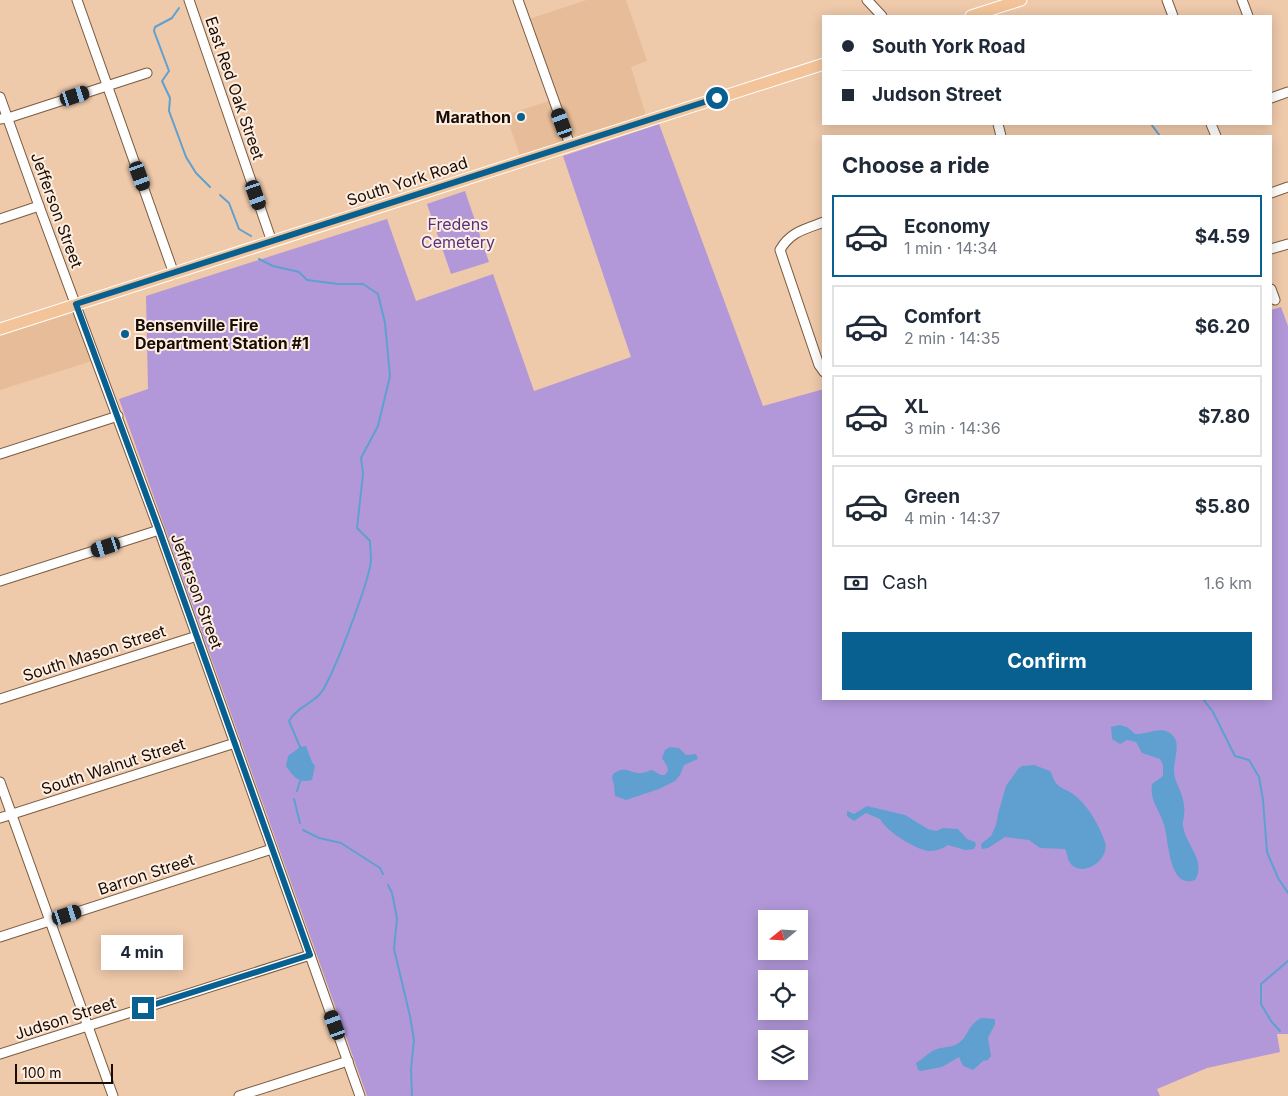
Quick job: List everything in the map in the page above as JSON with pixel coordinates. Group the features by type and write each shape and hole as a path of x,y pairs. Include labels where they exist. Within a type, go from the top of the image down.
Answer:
{"main road":[{"path":"974,15 1021,0"},
{"name":"South York Road","path":"0,329 570,144 822,65"}],"street":[{"path":"78,0 174,274"},
{"name":"East Red Oak Street","path":"189,0 272,242"},
{"path":"518,0 570,144"},
{"path":"867,0 881,15"},
{"path":"1167,0 1173,15"},
{"path":"1242,0 1248,15"},
{"path":"4,119 147,73"},
{"path":"1272,98 1288,92"},
{"name":"Jefferson Street","path":"0,97 4,119 118,416 360,1096"},
{"path":"1272,193 1288,187"},
{"path":"0,219 39,206"},
{"path":"822,223 794,234 788,238 780,250 822,369"},
{"path":"1272,249 1288,244"},
{"path":"1272,292 1275,300"},
{"path":"0,454 118,416"},
{"path":"0,581 159,530"},
{"name":"South Mason Street","path":"0,699 197,636"},
{"name":"South Walnut Street","path":"0,818 235,743"},
{"path":"0,782 113,1096"},
{"name":"Barron Street","path":"0,937 272,849"},
{"name":"Judson Street","path":"0,1054 310,955"},
{"path":"240,1096 348,1061"}],"shaded area":[{"path":"587,0 626,0 647,61 631,67 647,119 571,143 526,20"},
{"path":"552,100 568,144 521,159 506,115"},
{"path":"75,306 95,360 0,390 0,330"}],"green space":[{"path":"659,124 763,406 822,390 822,700 1272,700 1272,310 1281,307 1288,326 1288,1034 1277,1034 1280,1052 1207,1068 1157,1089 1160,1096 367,1096 119,399 148,389 146,296 387,219 416,301 493,274 534,391 631,357 563,156"},
{"name":"Fredens Cemetery","path":"465,191 489,262 451,274 427,204"}],"water":[{"path":"1119,725 1127,727 1135,734 1165,731 1170,733 1176,740 1174,775 1184,803 1183,825 1185,833 1197,859 1198,873 1195,880 1186,881 1179,878 1175,871 1171,862 1164,825 1153,800 1152,784 1163,776 1163,765 1160,759 1142,753 1136,742 1127,740 1120,744 1112,739 1111,727"},
{"path":"306,746 315,766 312,780 303,781 294,776 286,766 288,756 300,747"},
{"path":"670,747 679,748 686,755 696,754 698,759 684,765 675,781 659,789 626,800 615,796 613,774 624,769 640,773 652,770 665,775 668,771 662,758 665,750"},
{"path":"1034,765 1050,771 1056,783 1078,799 1096,822 1103,836 1106,848 1101,859 1091,867 1085,869 1073,866 1065,849 1040,848 1029,840 1005,837 988,848 982,849 981,844 991,836 996,825 1006,786 1022,766"},
{"path":"867,806 905,815 928,829 936,831 943,828 958,829 967,839 975,842 976,845 974,849 965,850 948,845 937,850 923,850 909,844 888,829 880,819 866,813 854,821 847,816 847,811 854,814"},
{"path":"981,1018 995,1019 995,1024 988,1038 991,1056 988,1060 983,1061 973,1070 963,1066 959,1057 942,1067 918,1070 916,1063 934,1050 958,1044 973,1024"}],"waterway":[{"path":"179,8 172,18 155,27 154,31 169,71 162,81 170,98 169,111 186,157 196,173 210,187"},
{"path":"1152,125 1159,135"},
{"path":"220,195 229,203 239,229 251,236"},
{"path":"259,259 273,266 299,272 307,280 338,284 363,284 378,294 385,323 390,376 378,426 361,458 363,474 357,528 370,541 371,560 369,571 350,629 326,685 320,694 289,721 300,747"},
{"path":"1204,700 1213,712 1235,756 1249,760 1259,777 1263,800 1267,852 1278,878 1288,893"},
{"path":"297,791 300,781"},
{"path":"294,799 300,823"},
{"path":"303,830 319,838 341,843 380,868 383,874"},
{"path":"388,885 392,893 397,918 394,949 414,1040 411,1069 412,1096"},
{"path":"1280,1031 1271,1021 1261,1004 1261,984 1288,961"}],"place":[{"name":"Marathon","path":"521,117"},
{"name":"Bensenville Fire Department Station #1","path":"125,334"}],"route":[{"path":"143,1008 310,955 159,530 76,304 717,98"}]}
